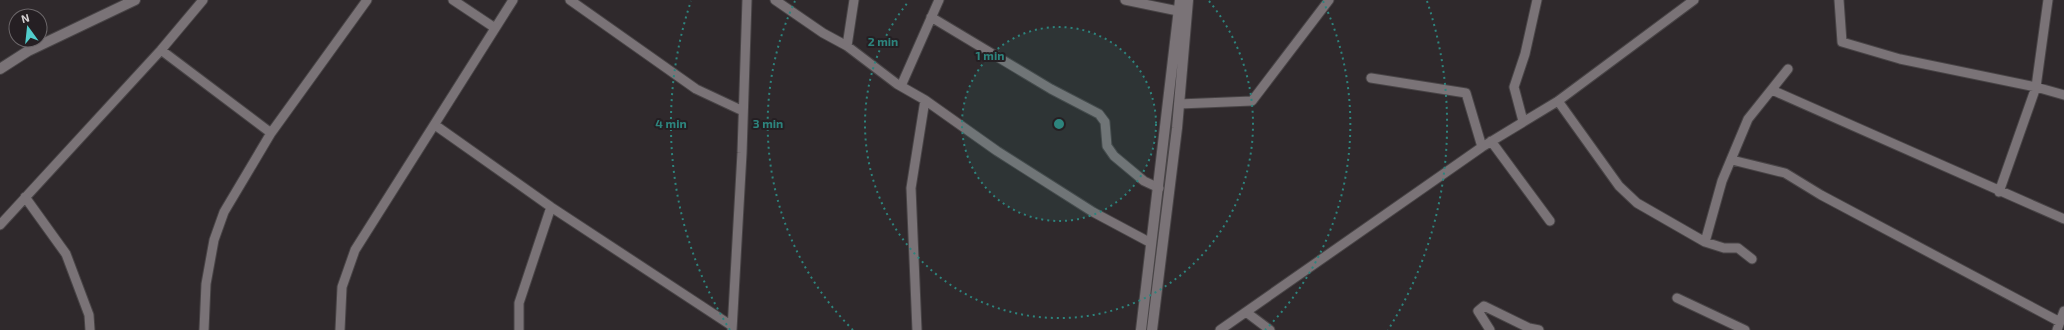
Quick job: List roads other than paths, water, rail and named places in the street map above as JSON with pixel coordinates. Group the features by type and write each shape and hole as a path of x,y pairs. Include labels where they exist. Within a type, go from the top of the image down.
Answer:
{"main road":[{"path":"0,69 28,51 134,0"},
{"path":"1141,330 1180,0"},
{"path":"1152,330 1179,104 1188,0"}],"street":[{"path":"0,225 161,50 203,0"},
{"path":"204,330 206,284 219,226 224,212 271,133 367,0"},
{"path":"453,0 495,28"},
{"path":"340,330 342,287 355,250 513,0"},
{"path":"570,0 696,89 744,111"},
{"path":"732,328 744,111 747,0"},
{"path":"775,0 823,33 847,46 901,86 925,100 997,151 1093,212 1151,243"},
{"path":"847,46 854,0"},
{"path":"901,86 939,0"},
{"path":"1125,0 1178,10"},
{"path":"1179,104 1252,101 1330,0"},
{"path":"1522,121 1514,87 1525,54 1537,0"},
{"path":"1220,330 1482,147 1522,121 1558,101 1694,0"},
{"path":"1838,0 1842,42 1900,59 2064,94"},
{"path":"1999,192 2036,87 2048,0"},
{"path":"931,17 1051,89 1099,114 1105,122 1107,146 1114,156 1144,181 1158,188"},
{"path":"161,50 271,133"},
{"path":"1704,242 1722,181 1748,119 1788,69"},
{"path":"1372,78 1466,93 1482,147"},
{"path":"1772,90 1999,192 2064,219"},
{"path":"917,330 912,188 925,100"},
{"path":"1558,101 1619,186 1637,203 1704,242 1724,248 1738,248 1752,259"},
{"path":"435,125 551,207 732,328"},
{"path":"1491,141 1550,221"},
{"path":"1732,160 1785,173 1828,199 2058,326 2064,311"},
{"path":"25,197 66,254 89,315 90,330"},
{"path":"519,330 519,303 551,207"},
{"path":"1677,298 1745,330"},
{"path":"1490,330 1478,311 1484,306 1529,328 1539,330"},
{"path":"1246,312 1270,330"}]}
